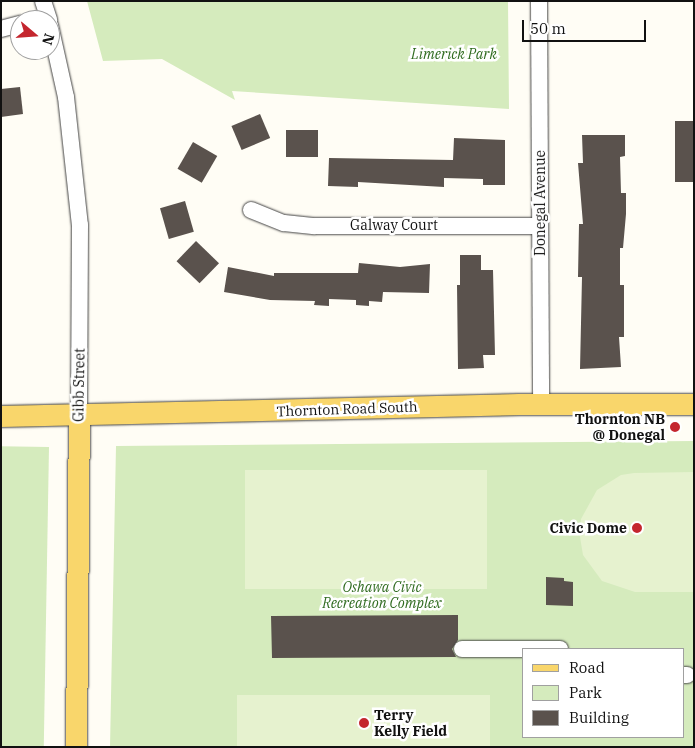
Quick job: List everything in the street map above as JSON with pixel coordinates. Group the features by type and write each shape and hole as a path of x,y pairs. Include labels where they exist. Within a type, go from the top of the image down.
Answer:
{"main road":[{"name":"Thornton Road South","path":"1,416 79,416 541,404 694,404"},
{"name":"Gibb Street","path":"76,747 79,416"}],"street":[{"name":"Donegal Avenue","path":"539,1 541,404"},
{"name":"Gibb Street","path":"56,60 66,97 78,190 79,416"},
{"name":"Galway Court","path":"251,210 284,223 315,226 539,226"},
{"path":"462,649 522,649"}],"green space":[{"name":"Limerick Park","path":"87,1 508,1 509,109 232,91 235,100 162,59 103,61"},
{"name":"Oshawa Civic Recreation Complex","path":"694,441 694,747 110,747 116,446"},
{"path":"1,446 49,447 44,747 1,746"},
{"path":"245,470 487,470 487,589 245,589"},
{"name":"Civic Dome","path":"694,472 694,592 635,592 602,581 583,555 580,537 581,519 597,490 621,475"},
{"name":"Terry Kelly Field","path":"237,695 490,695 490,747 237,747"}],"building":[{"path":"20,87 23,114 1,117 1,89"},
{"path":"260,114 270,138 242,150 231,126"},
{"path":"675,121 694,121 694,182 675,182"},
{"path":"286,130 318,130 318,157 286,157"},
{"path":"582,135 625,135 625,156 620,157 621,193 626,193 623,248 620,248 620,285 624,285 624,337 619,337 621,367 580,369 582,277 578,277 579,224 583,224 578,163 583,163"},
{"path":"454,138 505,140 505,185 483,185 483,179 444,178 444,187 358,182 358,187 328,186 329,158 453,160"},
{"path":"193,142 217,156 202,183 178,169"},
{"path":"185,201 194,232 169,239 160,208"},
{"path":"196,241 219,263 200,283 177,261"},
{"path":"460,255 481,255 481,270 493,270 495,355 483,355 484,368 458,369 457,285 460,285"},
{"path":"359,263 400,267 430,264 429,293 383,292 382,302 369,301 369,306 356,305 356,300 329,299 329,306 314,305 315,301 270,300 224,292 228,267 274,276 274,273 358,273"},
{"path":"546,577 564,578 564,581 573,582 573,606 546,605"},
{"path":"458,615 458,640 452,649 456,657 272,658 271,616"}],"place":[{"name":"Thornton NB @ Donegal","path":"675,427"},
{"name":"Civic Dome","path":"637,528"},
{"name":"Terry Kelly Field","path":"364,723"}]}
